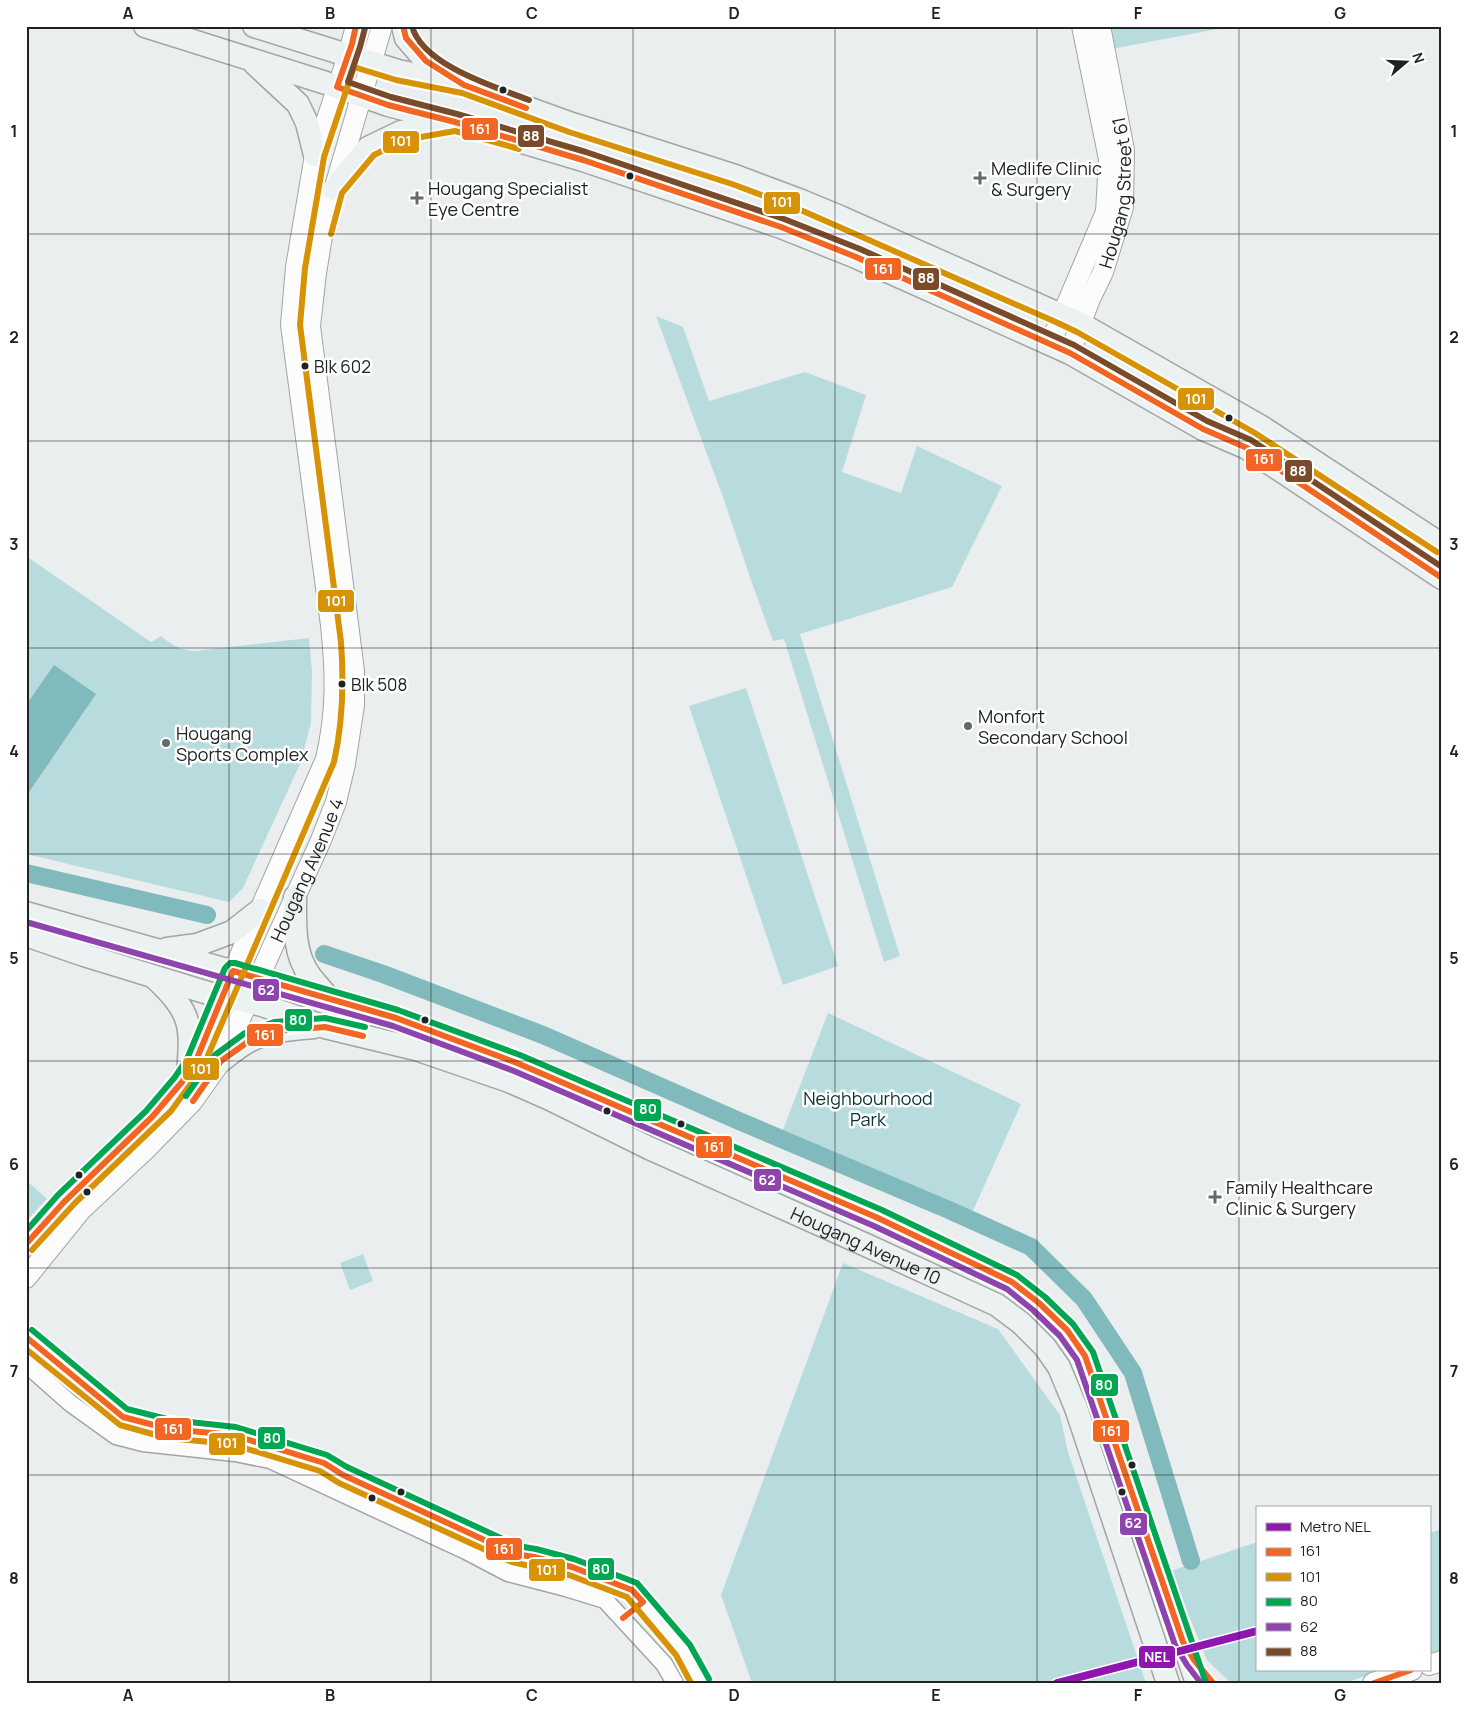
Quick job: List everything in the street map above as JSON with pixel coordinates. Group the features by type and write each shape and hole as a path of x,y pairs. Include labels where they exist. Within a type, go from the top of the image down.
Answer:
{"main road":[{"path":"145,26 206,44 388,105 455,122 584,160 781,227 856,257 1060,348 1203,429 1247,448 1442,578"},
{"path":"403,26 406,38 426,61 464,85"},
{"path":"263,27 398,71 464,85 572,124 735,176 799,200 1072,319 1260,426 1442,545"},
{"path":"251,60 298,104 307,123 315,155"},
{"path":"334,189 368,148 401,132 455,122"},
{"path":"295,897 295,938 304,966 330,1000"},
{"path":"159,951 197,945 232,932 260,910"},
{"name":"Hougang Avenue 10","path":"26,913 396,1018 525,1067 878,1218 1012,1282 1039,1303 1067,1330 1085,1356 1197,1683"},
{"name":"Hougang Avenue 10","path":"26,935 152,976 247,1002 325,1027 416,1049 509,1081 649,1148 857,1240 997,1305 1021,1324 1045,1348 1059,1367 1076,1408 1168,1683"},
{"path":"152,976 180,1004 188,1022 190,1047 188,1074"},
{"path":"221,1061 249,1041 269,1033 287,1029 325,1027"},
{"path":"1182,1642 1213,1683"}],"street":[{"name":"Hougang Avenue 4","path":"26,1278 81,1210 145,1150 192,1102 221,1061 321,840 336,802 346,764 354,705 354,671 291,325 296,267 315,155 356,26"},
{"name":"Hougang Avenue 4","path":"26,1244 68,1197 164,1105 195,1063 224,997 233,971 326,759 332,731 335,668 310,326 324,224 382,26"},
{"name":"Hougang Street 61","path":"1060,348 1072,319 1106,212 1109,159 1082,26"},
{"name":"Hougang Street 61","path":"1072,319 1103,272 1123,207 1124,150 1100,26"},
{"path":"26,1337 123,1418 169,1429 233,1435 307,1457 324,1463 343,1475 515,1554 572,1567 632,1590 683,1650 702,1683"},
{"path":"26,1364 70,1403 116,1436 143,1443 235,1453 270,1460 466,1551 508,1573 605,1600 664,1664 675,1683"},
{"path":"1430,1665 1442,1661"},
{"path":"1373,1683 1406,1672"}],"green space":[{"path":"1106,26 1234,26 1111,49"},
{"path":"656,316 683,327 709,401 805,372 866,395 842,472 901,493 917,446 1002,486 952,587 800,634 900,956 884,962 784,639 773,641 724,500"},
{"name":"Hougang Sports Complex","path":"26,556 151,642 161,636 176,646 195,651 309,638 312,671 311,723 300,764 243,888 229,902 26,854"},
{"path":"746,688 838,966 783,985 689,706"},
{"name":"Neighbourhood Park","path":"828,1013 1021,1104 967,1224 777,1145"},
{"path":"26,1180 47,1199 26,1221"},
{"path":"363,1254 373,1281 350,1290 340,1263"},
{"path":"843,1263 998,1329 1060,1415 1068,1452 1146,1683 752,1683 721,1595"},
{"path":"1442,1529 1442,1650 1430,1654 1430,1533"},
{"path":"1256,1542 1256,1672 1376,1672 1345,1683 1231,1683 1207,1660 1171,1571"}],"shaded area":[{"path":"54,665 96,694 27,795 26,705"}],"waterway":[{"path":"26,873 207,915"},
{"path":"324,954 383,974 543,1035 1031,1247 1084,1299 1133,1373 1191,1561"}],"metro line":[{"name":"NEL","path":"1057,1683 1256,1631"}],"transit line":[{"name":"161","path":"356,26 352,44 337,87 388,105 455,122 583,160 781,227 856,257 1070,353 1203,429 1247,448 1442,578"},
{"name":"161","path":"403,26 406,38 426,61 464,85 526,108"},
{"name":"88","path":"412,26 419,40 444,63 480,81 529,100"},
{"name":"88","path":"365,28 348,82 391,97 457,114 586,152 784,219 860,249 1074,345 1207,421 1251,440 1442,567"},
{"name":"101","path":"32,1250 75,1203 171,1111 203,1067 334,762 342,702 341,642 300,325 305,268 324,157 354,67 396,80 462,93 569,132 732,184 796,208 1058,323 1255,433 1437,552"},
{"name":"101","path":"331,234 342,193 374,155 404,140 455,131 519,149"},
{"name":"62","path":"26,922 393,1026 514,1071 874,1226 1007,1289 1033,1310 1060,1336 1077,1360 1175,1645 1201,1683"},
{"name":"80","path":"26,1231 58,1195 146,1111 175,1077 187,1059 225,968 230,963 398,1010 520,1055 882,1210 1017,1275 1045,1297 1073,1324 1093,1352 1205,1680"},
{"name":"161","path":"26,1244 64,1202 152,1117 182,1082 195,1063 233,971 396,1018 517,1063 878,1218 1012,1282 1039,1303 1067,1330 1085,1356 1183,1642 1194,1660 1213,1683"},
{"name":"80","path":"186,1096 215,1055 245,1033 274,1022 325,1018 365,1027"},
{"name":"161","path":"193,1101 221,1061 249,1041 261,1036 276,1031 325,1027 363,1036"},
{"name":"80","path":"32,1330 127,1409 171,1420 236,1427 327,1455 347,1467 518,1546 574,1559 637,1583 690,1645 709,1679"},
{"name":"161","path":"26,1337 123,1417 169,1429 233,1435 324,1463 343,1475 515,1554 572,1567 632,1590 643,1602 623,1618"},
{"name":"101","path":"26,1349 120,1425 167,1438 231,1444 320,1471 339,1483 512,1562 569,1575 627,1597 676,1655 691,1683"},
{"name":"161","path":"1374,1683 1405,1672"}],"place":[{"name":"Medlife Clinic & Surgery","path":"980,178"},
{"name":"Hougang Specialist Eye Centre","path":"417,198"},
{"name":"Blk 602","path":"305,366"},
{"name":"Blk 508","path":"342,684"},
{"name":"Monfort Secondary School","path":"968,726"},
{"name":"Hougang Sports Complex","path":"166,743"},
{"name":"Family Healthcare Clinic & Surgery","path":"1215,1197"}]}
